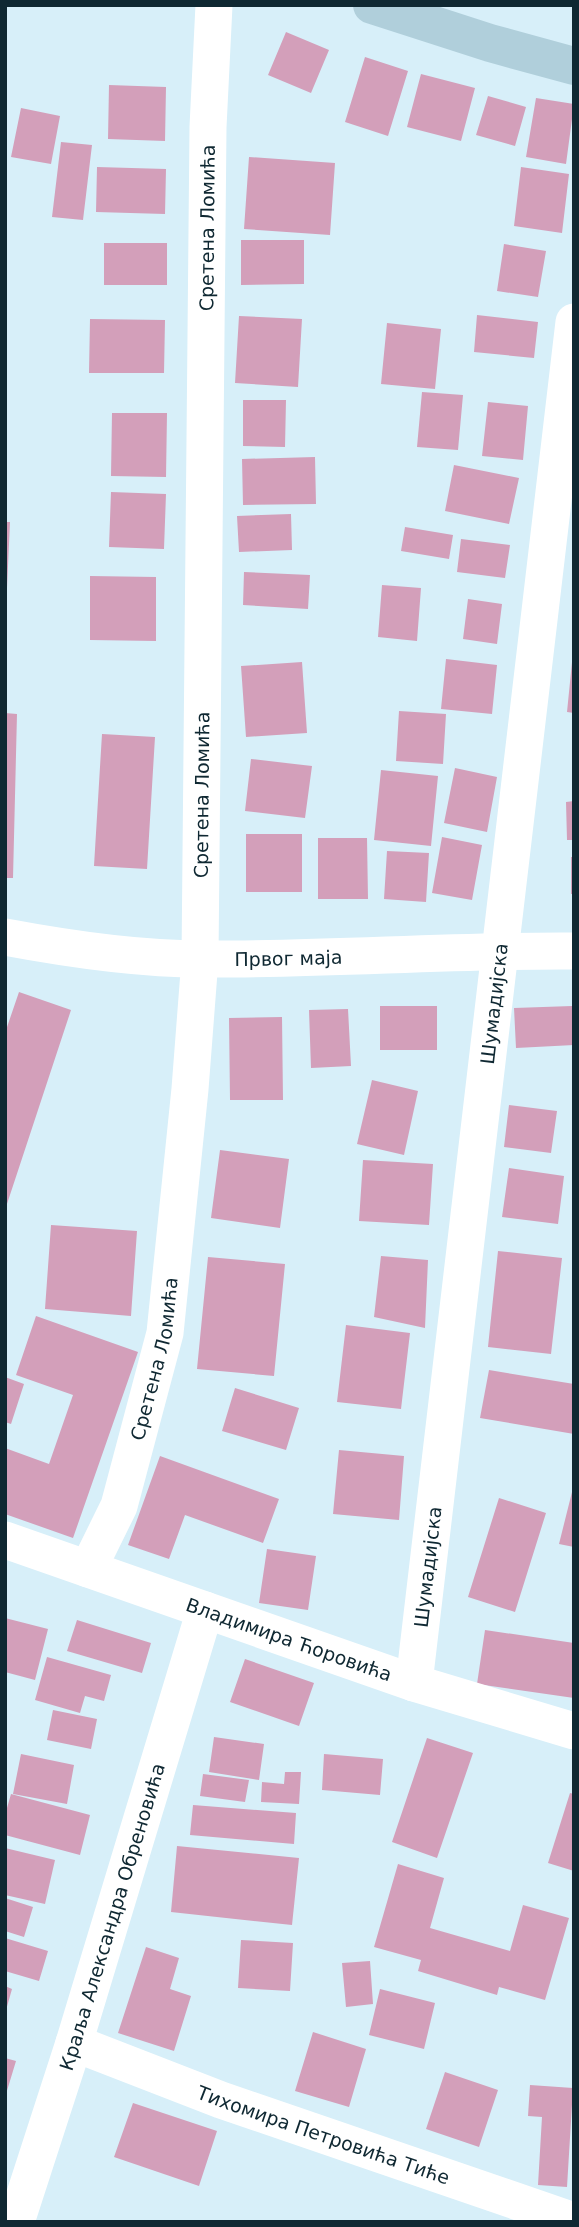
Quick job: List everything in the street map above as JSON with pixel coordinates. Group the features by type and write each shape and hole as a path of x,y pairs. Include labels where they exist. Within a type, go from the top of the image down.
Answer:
{"main road":[{"path":"372,5 490,43 574,66"}],"street":[{"name":"Сретена Ломића","path":"88,1569 119,1506 165,1334 190,1089 200,960 208,127 214,5"},
{"name":"Шумадијска","path":"414,1683 574,322"},
{"name":"Првог маја","path":"5,937 123,955 200,960 500,950 574,951"},
{"name":"Владимира Ћоровића","path":"5,1540 414,1683 574,1731"},
{"name":"Краља Александра Обреновића","path":"16,2222 74,2043 205,1611"},
{"name":"Тихомира Петровића Тиће","path":"74,2043 220,2100 574,2221"}],"building":[{"path":"286,32 329,50 311,93 268,75"},
{"path":"365,57 408,71 388,136 345,122"},
{"path":"421,74 475,88 461,141 407,127"},
{"path":"109,85 166,87 165,141 108,139"},
{"path":"488,96 526,107 515,146 476,135"},
{"path":"536,98 574,104 566,164 526,157"},
{"path":"21,108 60,116 51,164 11,157"},
{"path":"61,142 92,145 83,220 52,217"},
{"path":"249,157 335,163 330,235 244,229"},
{"path":"97,167 166,169 165,214 96,212"},
{"path":"521,167 569,174 562,233 514,226"},
{"path":"241,240 304,240 304,284 241,285"},
{"path":"104,243 167,243 167,285 104,285"},
{"path":"504,244 546,251 538,297 497,291"},
{"path":"477,315 538,322 534,358 474,352"},
{"path":"239,316 302,319 298,387 235,383"},
{"path":"90,319 165,320 164,373 89,373"},
{"path":"387,323 441,329 435,389 381,384"},
{"path":"422,392 463,395 458,450 417,447"},
{"path":"243,400 286,400 285,447 243,446"},
{"path":"488,402 528,406 523,460 482,456"},
{"path":"112,413 167,413 166,477 111,476"},
{"path":"315,457 316,504 243,505 242,459"},
{"path":"454,465 519,478 509,524 445,511"},
{"path":"111,492 166,494 164,549 109,547"},
{"path":"291,514 292,550 239,552 237,516"},
{"path":"5,522 10,522 7,588 5,588"},
{"path":"405,527 453,535 449,559 401,551"},
{"path":"461,539 510,545 505,578 457,572"},
{"path":"244,572 310,575 308,609 243,605"},
{"path":"90,576 156,577 156,641 90,640"},
{"path":"382,585 421,588 417,641 378,637"},
{"path":"468,599 502,604 497,644 463,639"},
{"path":"446,659 497,665 492,714 441,709"},
{"path":"302,662 307,733 246,737 241,666"},
{"path":"574,662 574,713 567,712"},
{"path":"399,711 446,714 443,764 396,761"},
{"path":"5,713 17,714 13,878 5,878"},
{"path":"102,734 155,737 147,869 94,866"},
{"path":"251,759 312,766 305,818 245,811"},
{"path":"455,768 497,777 487,832 444,823"},
{"path":"381,770 438,776 431,846 374,840"},
{"path":"574,801 574,840 567,840 566,802"},
{"path":"246,834 302,834 302,892 246,892"},
{"path":"442,837 482,845 472,900 432,893"},
{"path":"318,838 367,838 368,899 318,899"},
{"path":"387,851 429,853 426,902 384,899"},
{"path":"571,857 574,857 574,894 571,894"},
{"path":"19,992 71,1010 6,1207 5,1033"},
{"path":"380,1006 437,1006 437,1050 380,1050"},
{"path":"572,1006 574,1045 516,1048 514,1008"},
{"path":"348,1009 351,1066 311,1068 309,1010"},
{"path":"282,1017 283,1100 230,1100 229,1018"},
{"path":"372,1080 418,1091 404,1155 357,1144"},
{"path":"509,1105 557,1111 551,1153 504,1147"},
{"path":"220,1150 289,1159 280,1228 211,1218"},
{"path":"363,1160 433,1164 429,1225 359,1221"},
{"path":"509,1168 564,1176 558,1224 502,1217"},
{"path":"51,1225 137,1231 131,1316 45,1309"},
{"path":"498,1251 562,1258 551,1354 488,1347"},
{"path":"381,1256 428,1260 425,1328 374,1317"},
{"path":"208,1257 285,1264 274,1376 197,1369"},
{"path":"36,1316 138,1352 73,1538 5,1514 5,1448 49,1464 73,1395 16,1375"},
{"path":"346,1325 410,1333 401,1409 337,1402"},
{"path":"489,1370 574,1384 574,1434 480,1418"},
{"path":"5,1377 24,1384 11,1424 5,1422"},
{"path":"235,1388 299,1408 286,1450 222,1431"},
{"path":"339,1450 404,1456 399,1520 333,1514"},
{"path":"160,1456 279,1499 263,1543 185,1515 169,1559 128,1545"},
{"path":"574,1488 574,1547 559,1544"},
{"path":"499,1498 546,1513 515,1612 468,1597"},
{"path":"267,1549 316,1556 308,1610 259,1603"},
{"path":"5,1618 48,1629 35,1680 5,1672"},
{"path":"77,1620 151,1643 142,1673 67,1651"},
{"path":"485,1630 574,1643 574,1698 477,1684"},
{"path":"47,1657 111,1675 104,1701 85,1696 80,1713 35,1700"},
{"path":"245,1659 314,1683 299,1726 230,1702"},
{"path":"53,1710 97,1719 91,1749 47,1740"},
{"path":"214,1737 264,1744 259,1780 209,1772"},
{"path":"427,1738 473,1753 437,1858 392,1842"},
{"path":"21,1754 74,1765 67,1804 13,1794"},
{"path":"324,1754 383,1759 380,1795 322,1790"},
{"path":"285,1772 301,1772 299,1804 261,1802 262,1782 284,1784"},
{"path":"203,1774 249,1780 245,1802 200,1796"},
{"path":"570,1793 574,1794 574,1871 548,1863"},
{"path":"11,1794 90,1815 80,1855 5,1835 5,1815"},
{"path":"193,1805 296,1813 294,1844 190,1835"},
{"path":"177,1846 299,1858 292,1925 171,1912"},
{"path":"5,1848 55,1860 45,1904 5,1895"},
{"path":"398,1864 444,1878 430,1928 510,1951 523,1905 569,1918 545,2000 499,1987 497,1995 418,1971 421,1960 374,1947"},
{"path":"5,1898 33,1907 24,1937 5,1931"},
{"path":"5,1938 48,1951 39,1981 5,1971"},
{"path":"241,1940 293,1943 290,1991 238,1988"},
{"path":"146,1947 179,1958 170,1989 191,1996 174,2051 118,2033"},
{"path":"370,1961 373,2004 346,2007 342,1963"},
{"path":"5,1986 12,1989 6,2010 5,2010"},
{"path":"380,1989 435,2003 424,2049 369,2035"},
{"path":"313,2032 366,2049 349,2107 295,2091"},
{"path":"5,2058 16,2061 6,2094 5,2094"},
{"path":"445,2072 498,2090 479,2147 426,2129"},
{"path":"530,2085 573,2088 567,2187 538,2185 542,2117 528,2116"},
{"path":"133,2103 217,2131 199,2186 114,2157"}]}
